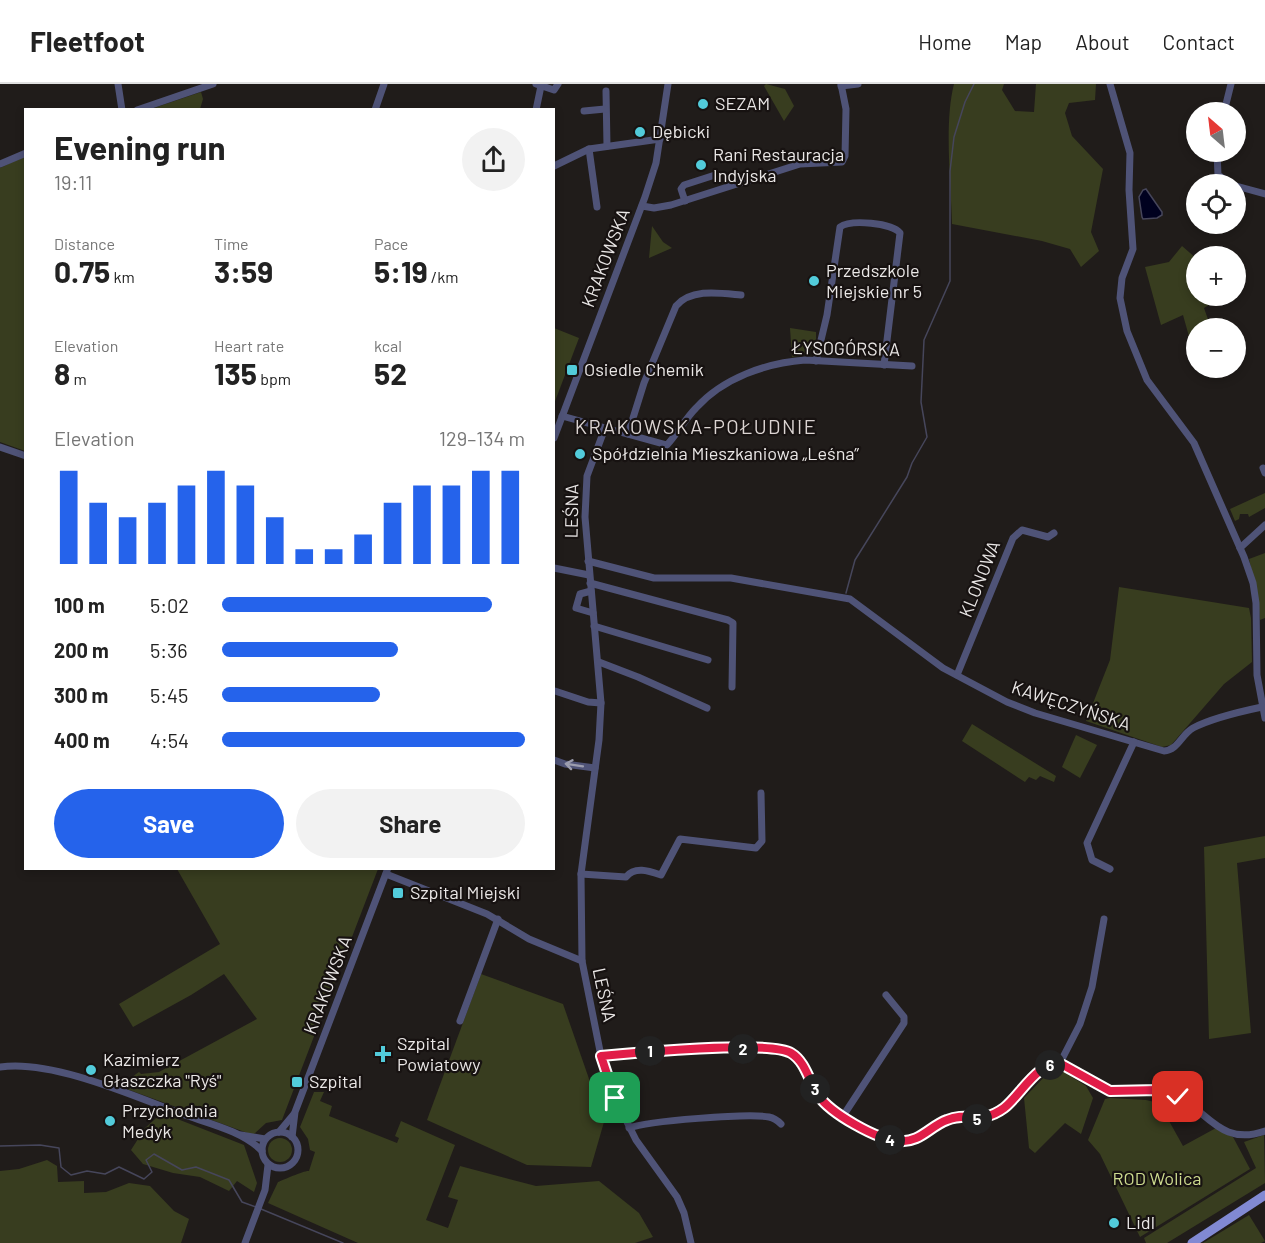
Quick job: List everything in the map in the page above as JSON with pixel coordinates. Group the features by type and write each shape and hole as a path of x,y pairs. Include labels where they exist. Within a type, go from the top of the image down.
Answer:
{"main road":[{"path":"1192,1243 1265,1195"}],"street":[{"path":"118,84 122,108"},
{"path":"143,108 213,84"},
{"path":"376,108 384,84"},
{"path":"536,108 538,85 554,90 558,84"},
{"name":"KRAKOWSKA","path":"555,435 642,206 656,163 668,84"},
{"path":"642,206 658,208 685,201 795,166 842,162 845,156 846,109 841,85 858,84"},
{"path":"1110,84 1130,153 1129,190 1133,249 1122,278 1120,298 1127,331 1147,380 1194,443 1240,548 1256,603 1257,663 1265,718"},
{"path":"1226,102 1231,84"},
{"path":"606,91 607,146"},
{"path":"584,111 605,110"},
{"path":"555,166 589,149 660,139"},
{"path":"589,149 597,207"},
{"path":"0,164 24,154"},
{"path":"685,201 681,189 684,185 715,175"},
{"path":"1246,189 1265,194"},
{"path":"816,361 827,315 840,227 853,222 893,227 900,233 884,365"},
{"path":"627,434 676,306 681,300 693,294 741,295"},
{"name":"ŁYSOGÓRSKA","path":"562,416 667,445 694,409 720,386 763,369 788,362 816,361 912,366"},
{"name":"LEŚNA","path":"605,428 587,476 585,517 601,703 581,874 582,962 601,1056 615,1098 629,1128 677,1197 684,1213 691,1243"},
{"path":"0,447 24,455"},
{"path":"1240,548 1265,525"},
{"name":"KLONOWA","path":"957,675 1013,538 1022,530 1048,537 1054,532"},
{"name":"LEŚNA","path":"588,561 654,578 717,577 810,590 850,599 880,620"},
{"path":"555,568 590,583 733,623 732,687"},
{"path":"590,583 580,594 575,606 593,614"},
{"name":"KAWĘCZYŃSKA","path":"880,620 930,659 1019,708 1168,751 1174,749 1186,734 1197,727 1262,707"},
{"path":"594,626 708,660"},
{"path":"1257,663 1265,660"},
{"path":"598,663 638,677 707,708"},
{"path":"555,691 588,702 601,703"},
{"path":"1110,869 1092,860 1087,843 1134,742"},
{"path":"555,760 595,768"},
{"path":"581,874 626,877 632,871 639,870 661,874 680,839 756,848 762,841 761,793"},
{"path":"387,872 498,919 528,939 582,962"},
{"name":"KRAKOWSKA","path":"292,1137 295,1112 387,872"},
{"path":"460,1020 498,919"},
{"path":"1060,1063 1080,1024 1092,987 1104,919"},
{"path":"843,1116 904,1023 904,1017 886,995"},
{"path":"601,1056 655,1050 778,1049 791,1053 802,1064 818,1096 832,1110 887,1139 911,1140 950,1119 984,1118 998,1112 1011,1102 1039,1072 1050,1065 1060,1063 1110,1091 1168,1092 1230,1133 1252,1136 1265,1131"},
{"path":"0,1067 26,1066 101,1084 236,1134 265,1139 279,1132 292,1137 297,1144 297,1156 290,1165 279,1168 268,1165"},
{"name":"KRAKOWSKA","path":"279,1132 295,1112"},
{"path":"629,1128 650,1123 744,1117 767,1117 781,1124"},
{"path":"236,1134 262,1151 268,1165 265,1190 245,1243"},
{"path":"262,1151 265,1139"},
{"path":"265,1190 279,1168"}],"green space":[{"path":"766,84 785,89 794,106 784,121 764,86"},
{"path":"954,84 1004,84 1002,90 1015,111 1034,112 1036,84 1096,84 1095,100 1069,103 1065,113 1072,136 1103,169 1091,232 1099,251 1081,267 1070,249 1042,241 952,224 949,117"},
{"path":"201,92 203,99 200,108 154,108"},
{"path":"24,156 24,451 0,442 0,168"},
{"path":"652,226 663,242 672,248 649,258"},
{"path":"1182,246 1186,249 1186,306 1207,306 1204,308 1208,318 1186,318 1186,326 1183,315 1161,325 1145,267 1169,262"},
{"path":"555,328 579,338 555,401"},
{"path":"790,328 816,332 816,346 800,356 792,357"},
{"path":"1265,493 1265,508 1249,517 1248,514 1240,514 1239,519 1235,521 1230,509"},
{"path":"1265,553 1265,618 1260,620 1249,559"},
{"path":"1119,587 1249,608 1252,662 1224,684 1171,745 1162,747 1086,721 1110,660"},
{"path":"972,724 1056,776 1054,782 1040,776 1036,780 1029,777 1025,782 962,741"},
{"path":"1076,735 1097,745 1080,778 1062,767"},
{"path":"1265,836 1265,858 1237,863 1251,1033 1209,1039 1204,847"},
{"path":"178,870 378,870 282,1120 266,1123 253,1135 124,1088 123,1083 139,1072 141,1074 159,1072 257,1019 224,974 133,1027 119,1004 220,944"},
{"path":"481,974 563,1004 604,1122 591,1167 527,1165 427,1120"},
{"name":"ROD Wolica","path":"1061,1070 1086,1086 1093,1098 1081,1134 1065,1123 1035,1153 1029,1148 1024,1098 1047,1074"},
{"path":"314,1092 324,1092 320,1101 332,1106 329,1116 397,1143 399,1138 395,1136 401,1121 455,1145 426,1220 448,1228 458,1200 448,1197 460,1166 536,1186 599,1181 639,1213 653,1237 635,1243 358,1243 268,1203 278,1182 309,1171 315,1152 310,1150 308,1139 300,1127"},
{"name":"ROD Wolica","path":"1105,1099 1159,1103 1183,1146 1216,1128 1233,1137 1250,1169 1140,1237 1100,1154 1088,1140"},
{"path":"162,1113 244,1145 257,1183 254,1192 237,1181 229,1191 200,1177 173,1173 143,1164 131,1150 145,1128"},
{"path":"1264,1135 1265,1183 1167,1243 1146,1243 1144,1238 1256,1168 1244,1142"},
{"path":"280,1138 285,1139 291,1145 291,1155 285,1161 280,1162 275,1161 269,1155 268,1150 269,1145 275,1139"},
{"path":"47,1160 57,1166 58,1182 84,1181 84,1193 106,1192 129,1183 150,1186 174,1211 189,1219 181,1243 0,1243 0,1171 19,1169"},
{"path":"1249,1215 1265,1241 1261,1243 1203,1243"}],"water":[{"path":"1146,189 1162,212 1162,215 1157,218 1143,219 1142,217 1139,197"}],"waterway":[{"path":"846,593 855,560 907,477 927,437 921,402 924,340 950,281 950,171 954,137 965,102 974,84"},
{"path":"0,1146 40,1145 59,1148 61,1167 71,1175 87,1171 105,1174 119,1167 144,1179 152,1172 146,1160 154,1154 182,1170 196,1167 229,1180 242,1202 256,1207"},
{"path":"261,1209 343,1243"}],"place":[{"name":"SEZAM","path":"703,104"},
{"name":"Dębicki","path":"640,132"},
{"name":"Rani Restauracja Indyjska","path":"701,165"},
{"name":"Przedszkole Miejskie nr 5","path":"814,281"},
{"name":"Osiedle Chemik","path":"572,370"},
{"name":"Spółdzielnia Mieszkaniowa „Leśna”","path":"580,454"},
{"name":"Szpital Miejski","path":"398,893"},
{"name":"Szpital Powiatowy","path":"383,1054"},
{"name":"Kazimierz Głaszczka \"Ryś\"","path":"91,1070"},
{"name":"Szpital","path":"297,1082"},
{"name":"Przychodnia Medyk","path":"110,1121"},
{"name":"Lidl","path":"1114,1223"}],"district":[{"name":"KRAKOWSKA-POŁUDNIE","path":"696,427"}],"route":[{"path":"615,1098 601,1056 655,1050 740,1049 778,1049 791,1053 802,1064 818,1096 832,1110 882,1137 899,1141 917,1139 945,1120 955,1117 977,1119 998,1112 1045,1067 1060,1063 1092,1083 1110,1091 1159,1090 1178,1097"}]}
